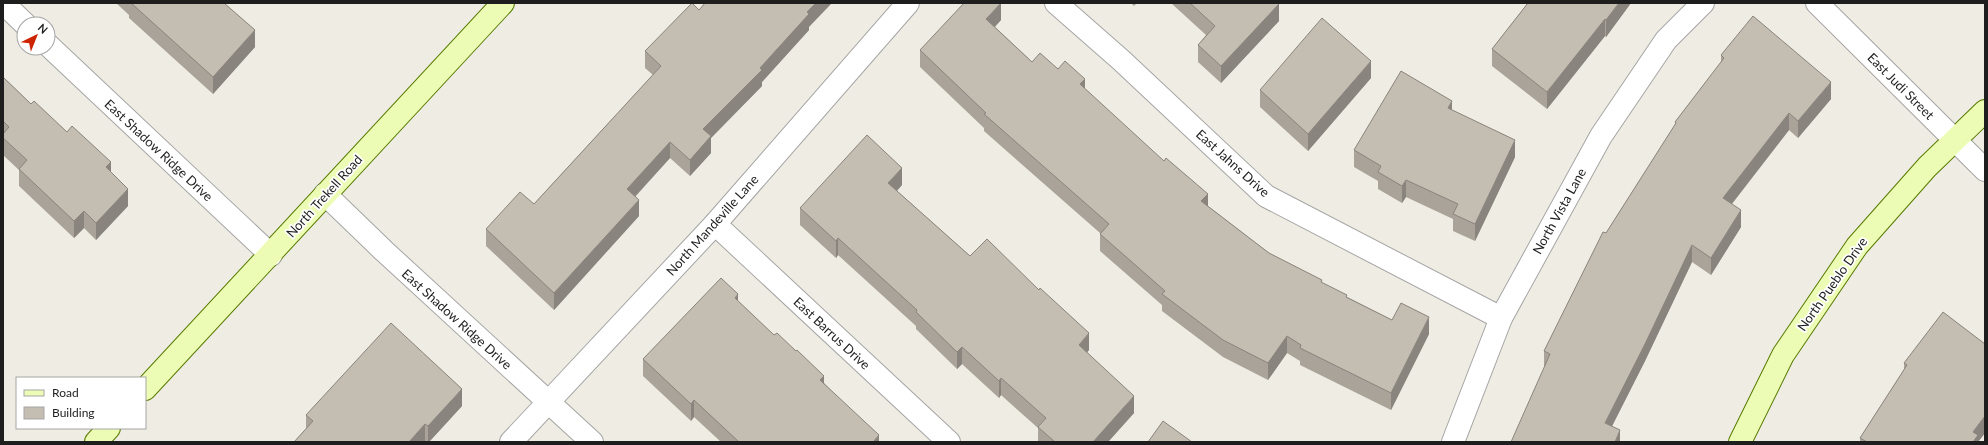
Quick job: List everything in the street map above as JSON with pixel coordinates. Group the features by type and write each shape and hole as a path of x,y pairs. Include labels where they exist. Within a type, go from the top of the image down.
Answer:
{"main road":[{"name":"North Trekell Road","path":"146,388 503,3"},
{"name":"North Pueblo Drive","path":"1740,442 1783,355 1857,246 1927,167 1985,111"},
{"path":"96,442 108,429"}],"street":[{"path":"3,3 17,16"},
{"name":"North Mandeville Lane","path":"511,442 715,224 908,3"},
{"name":"East Jahns Drive","path":"1056,3 1122,60 1266,196 1501,318"},
{"name":"North Vista Lane","path":"1453,442 1501,318 1601,136 1666,40 1703,3"},
{"name":"East Judi Street","path":"1817,3 1985,170"},
{"name":"East Shadow Ridge Drive","path":"56,53 271,254"},
{"name":"East Shadow Ridge Drive","path":"325,194 384,251 592,442"},
{"name":"East Barrus Drive","path":"715,224 949,442"}],"building":[{"path":"131,3 224,3 255,30 213,77"},
{"path":"692,3 699,10 705,3 816,3 807,12 809,14 760,68 762,70 703,129 711,136 690,160 670,142 627,189 639,200 554,293 486,229 520,192 534,204 661,66 645,51"},
{"path":"964,3 1001,3 986,19 1032,62 1040,53 1058,69 1065,61 1085,79 1080,84 1164,161 1166,158 1208,194 1201,201 1269,253 1322,280 1321,282 1347,295 1346,297 1392,320 1401,303 1429,317 1391,393 1300,348 1301,345 1287,336 1268,363 1223,340 1162,294 1165,291 1100,234 1109,224 984,114 986,113 920,50"},
{"path":"1190,3 1279,4 1221,66 1198,45 1215,26"},
{"path":"1528,3 1619,3 1547,92 1492,49"},
{"path":"1753,16 1831,82 1798,121 1789,113 1723,198 1741,210 1711,258 1692,245 1645,344 1605,423 1620,430 1615,442 1511,442 1550,354 1544,351 1603,232 1606,233 1676,123 1675,122 1724,58 1721,55"},
{"path":"1322,18 1371,61 1308,134 1260,90"},
{"path":"1401,71 1452,101 1448,108 1515,140 1475,224 1453,214 1458,204 1406,180 1402,186 1378,172 1381,166 1354,150"},
{"path":"3,77 31,104 34,101 67,132 72,126 111,162 106,167 128,189 96,223 84,211 74,221 19,169 27,160 3,138 3,134 9,127 3,121"},
{"path":"867,135 902,168 888,183 970,256 987,239 1039,290 1040,288 1089,333 1079,345 1134,396 1093,442 1055,442 1038,427 1046,418 1001,378 999,381 962,347 957,352 916,312 917,310 838,238 836,241 800,208"},
{"path":"721,278 738,294 735,298 774,335 777,333 796,351 797,350 824,376 820,380 879,435 873,442 739,442 694,400 691,404 643,359"},
{"path":"1943,312 1985,344 1985,416 1973,432 1978,435 1973,442 1867,442 1860,438 1907,365 1904,363"},
{"path":"391,323 462,389 428,426 425,424 409,442 294,442 313,421 306,415"},
{"path":"1163,421 1192,442 1148,442"}]}
